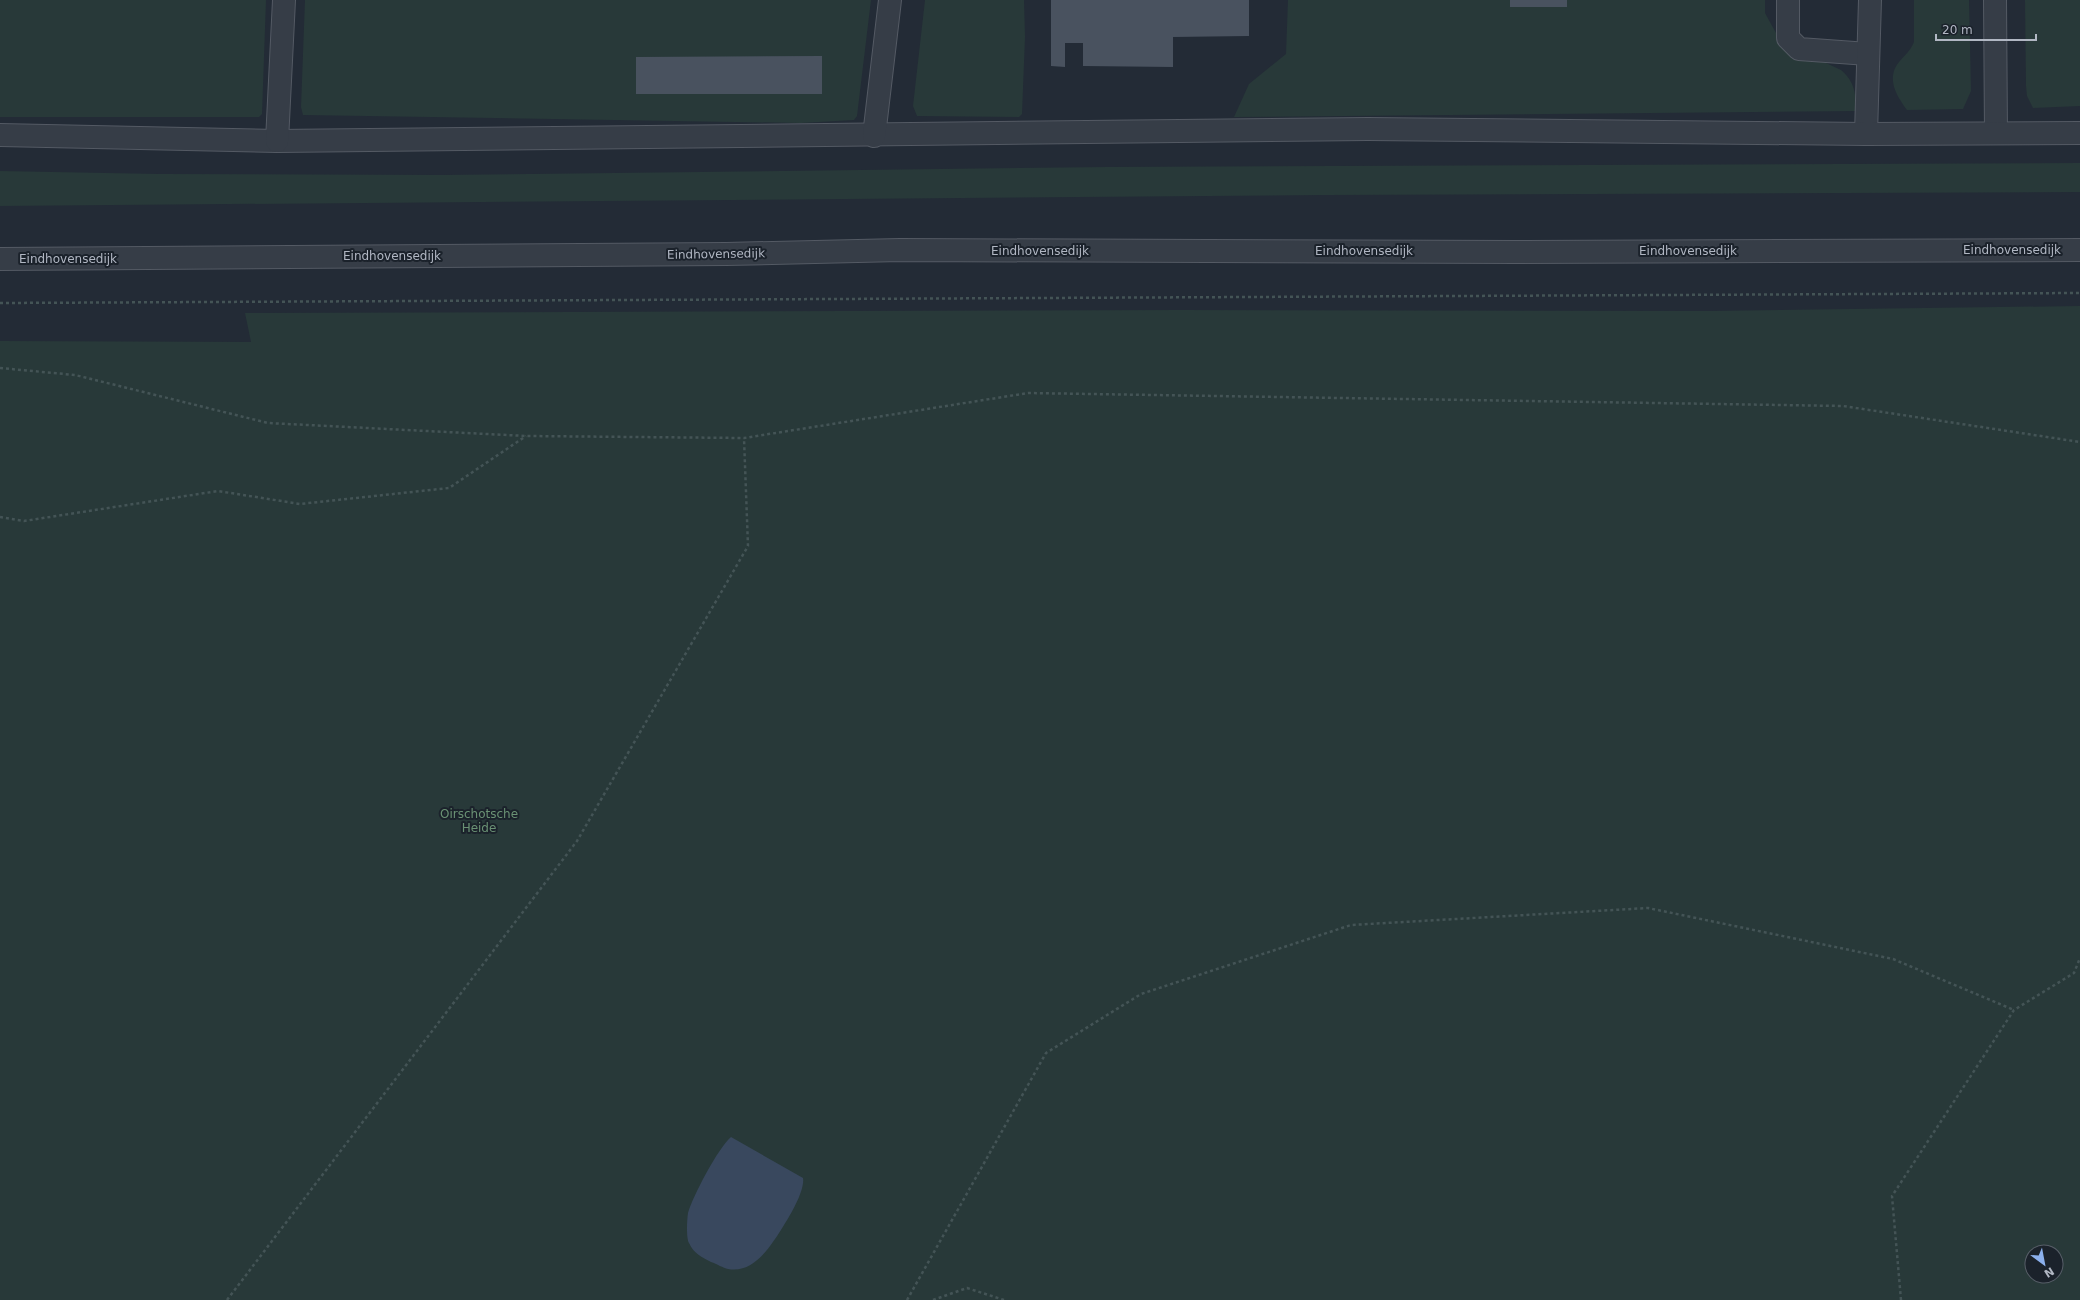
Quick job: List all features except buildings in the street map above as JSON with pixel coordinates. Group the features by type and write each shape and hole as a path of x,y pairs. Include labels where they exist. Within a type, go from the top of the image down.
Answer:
{"street":[{"path":"276,141 284,0"},
{"path":"874,136 890,0"},
{"path":"1788,0 1788,38 1799,50 1868,54"},
{"path":"1866,134 1870,0"},
{"path":"1995,0 1996,133"},
{"path":"0,135 276,141 874,136 1368,129 1866,134 2080,133"},
{"name":"Eindhovensedijk","path":"0,259 718,254 900,250 1535,252 2080,250"}],"path":[{"path":"0,303 2080,292"},
{"path":"0,368 75,375 268,423 526,436 744,438 1028,393 1843,406 2080,442"},
{"path":"0,517 24,521 218,491 300,504 449,488 526,436"},
{"path":"227,1300 577,842 748,546 744,438"},
{"path":"907,1300 1046,1053 1141,994 1351,925 1648,908 1893,959 2014,1010"},
{"path":"1901,1300 1892,1196 2014,1010 2074,973 2080,958"},
{"path":"933,1300 967,1288 1004,1300"}],"green space":[{"path":"0,0 266,0 262,114 259,117 0,117"},
{"path":"305,0 871,0 857,116 854,120 801,123 303,115 301,107"},
{"path":"925,0 1024,0 1025,37 1022,114 1019,117 917,116 913,106"},
{"path":"1288,0 1765,0 1765,13 1781,42 1841,70 1846,75 1854,89 1856,111 1234,117 1249,84 1286,54"},
{"path":"1914,0 1969,0 1971,91 1963,109 1907,110 1896,92 1893,80 1895,68 1910,50 1914,42"},
{"path":"2025,0 2080,0 2080,106 2033,108 2027,96 2026,86"},
{"path":"2080,163 2080,192 1325,195 0,206 0,171 159,174 441,175 1108,167"},
{"name":"Oirschotsche Heide","path":"2080,306 2080,1300 0,1300 0,341 251,342 245,313 1181,310 1710,311"}],"water":[{"path":"731,1137 803,1178 802,1189 797,1202 774,1241 762,1256 746,1267 738,1269 724,1268 698,1255 689,1243 687,1233 688,1213 695,1196 713,1161"}]}
